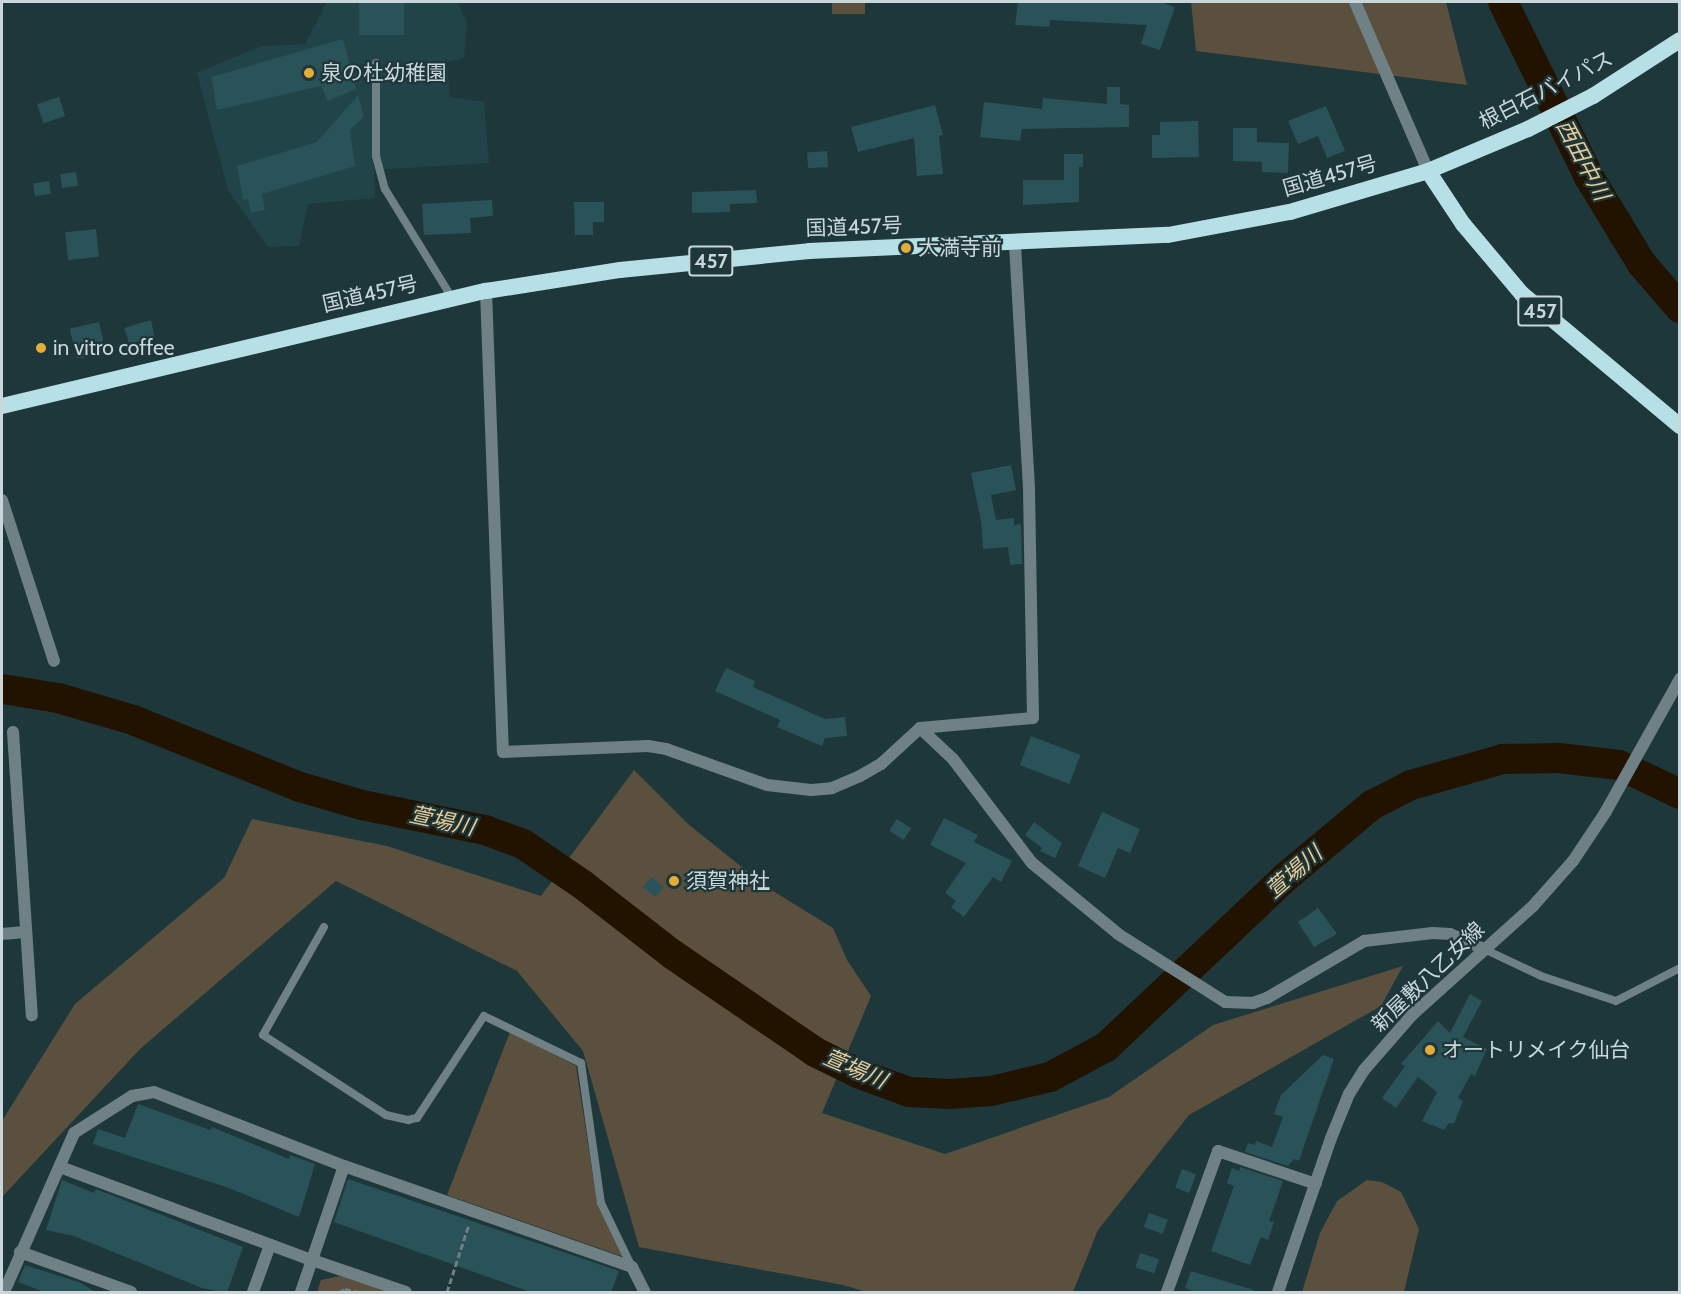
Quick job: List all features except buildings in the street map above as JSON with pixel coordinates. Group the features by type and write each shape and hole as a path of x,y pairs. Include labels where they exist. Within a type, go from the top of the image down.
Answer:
{"highway":[{"name":"根白石バイパス","path":"1428,171 1528,129 1593,96 1680,40"},
{"name":"国道457号","path":"2,406 486,291 620,270 808,251 1015,244 1168,235 1290,212 1428,171"},
{"name":"457","path":"1428,171 1462,224 1522,294 1680,426"}],"street":[{"path":"1355,2 1428,171"},
{"path":"486,291 503,752 648,746 666,748 767,785 811,790 832,788 860,776 881,764 920,728 1033,718 1029,488 1015,244"},
{"path":"2,500 54,662"},
{"name":"新屋敷八乙女線","path":"1278,1293 1349,1094 1364,1070 1412,1015 1555,883 1605,813 1680,679"},
{"path":"920,728 953,759 1032,863 1134,944 1226,1002 1253,1003 1267,998 1364,941 1433,933 1450,934 1484,949"},
{"path":"13,732 32,1015"},
{"path":"2,934 25,932"},
{"path":"4,1293 74,1133 132,1096 153,1092 344,1166 632,1266 645,1293"},
{"path":"1167,1293 1218,1151 1316,1184"},
{"path":"301,1293 344,1166"},
{"path":"60,1167 406,1293"},
{"path":"253,1293 270,1245"},
{"path":"20,1252 131,1293"}],"lane":[{"path":"376,63 376,156 385,189 452,298"},
{"path":"324,927 263,1035 386,1114 408,1120 417,1118 484,1016 581,1063 601,1203 632,1266"},
{"path":"1484,949 1541,976 1616,1001 1680,969"}],"path":[{"path":"447,1293 474,1211"},
{"path":"339,1293 345,1289 360,1293"}],"shaded area":[{"path":"327,2 457,2 467,22 464,58 447,62 450,97 484,102 489,163 374,170 375,198 308,204 299,246 268,247 228,190 197,73 261,46 305,44"},
{"path":"832,2 865,2 865,14 832,14"},
{"path":"1191,2 1446,2 1467,85 1196,51"},
{"path":"634,770 688,824 768,888 833,928 847,960 871,996 822,1113 945,1154 1109,1097 1213,1025 1403,966 1381,1006 1189,1115 1098,1230 1073,1292 866,1292 843,1285 639,1247 583,1051 517,971 336,881 140,1049 2,1197 2,1121 75,1004 224,878 252,819 387,846 541,896"},
{"path":"510,1032 576,1066 597,1203 624,1257 447,1195"},
{"path":"1367,1180 1382,1182 1401,1192 1419,1229 1404,1292 1302,1292 1320,1233 1337,1201"},
{"path":"340,1276 388,1292 317,1292 321,1280"}],"waterway":[{"name":"西田中川","path":"1503,2 1589,177 1642,264 1680,308"},
{"name":"萱場川","path":"2,689 58,698 133,720 300,787 362,805 485,830 523,844 583,885 672,954 815,1052 860,1074 909,1092 950,1094 991,1091 1050,1077 1106,1047 1287,876 1372,805 1411,785 1503,759 1559,758 1619,765 1680,794"}],"place":[{"name":"泉の杜幼稚園","path":"309,73"},
{"name":"大満寺前","path":"906,248"},
{"name":"in vitro coffee","path":"41,348"},
{"name":"須賀神社","path":"674,881"},
{"name":"オートリメイク仙台","path":"1430,1050"}]}
